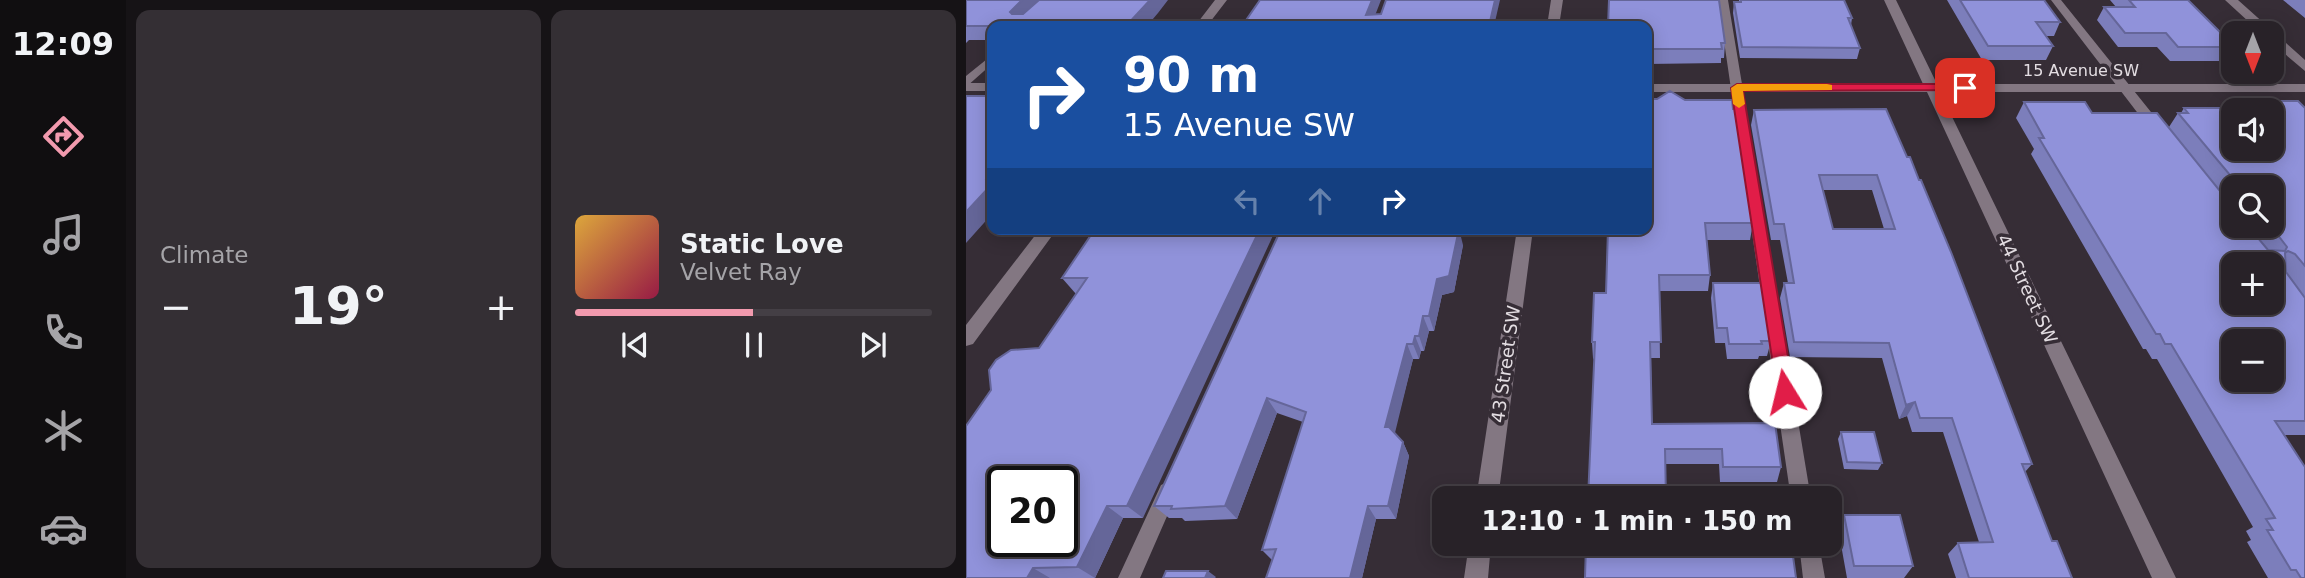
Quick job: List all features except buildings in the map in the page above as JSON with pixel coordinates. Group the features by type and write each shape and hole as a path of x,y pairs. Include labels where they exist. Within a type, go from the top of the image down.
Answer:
{"street":[{"path":"1205,21 1221,0"},
{"path":"1554,21 1557,0"},
{"name":"44 Street SW","path":"1890,0 2164,578"},
{"path":"2231,0 2254,21"},
{"path":"2284,48 2305,67"},
{"path":"966,85 987,87"},
{"name":"15 Avenue SW","path":"1652,88 2305,88"},
{"path":"966,339 1044,235"},
{"name":"43 Street SW","path":"1489,486 1524,235"},
{"path":"1476,578 1479,556"}],"lane":[{"path":"1723,0 1799,486"},
{"path":"2056,0 2168,142"},
{"path":"966,85 987,63"},
{"path":"1129,578 1174,478"},
{"path":"1811,556 1814,578"}],"slow traffic":[{"path":"1739,104 1737,88 1827,88"}],"route":[{"path":"1785,392 1737,88 1965,88"}]}
